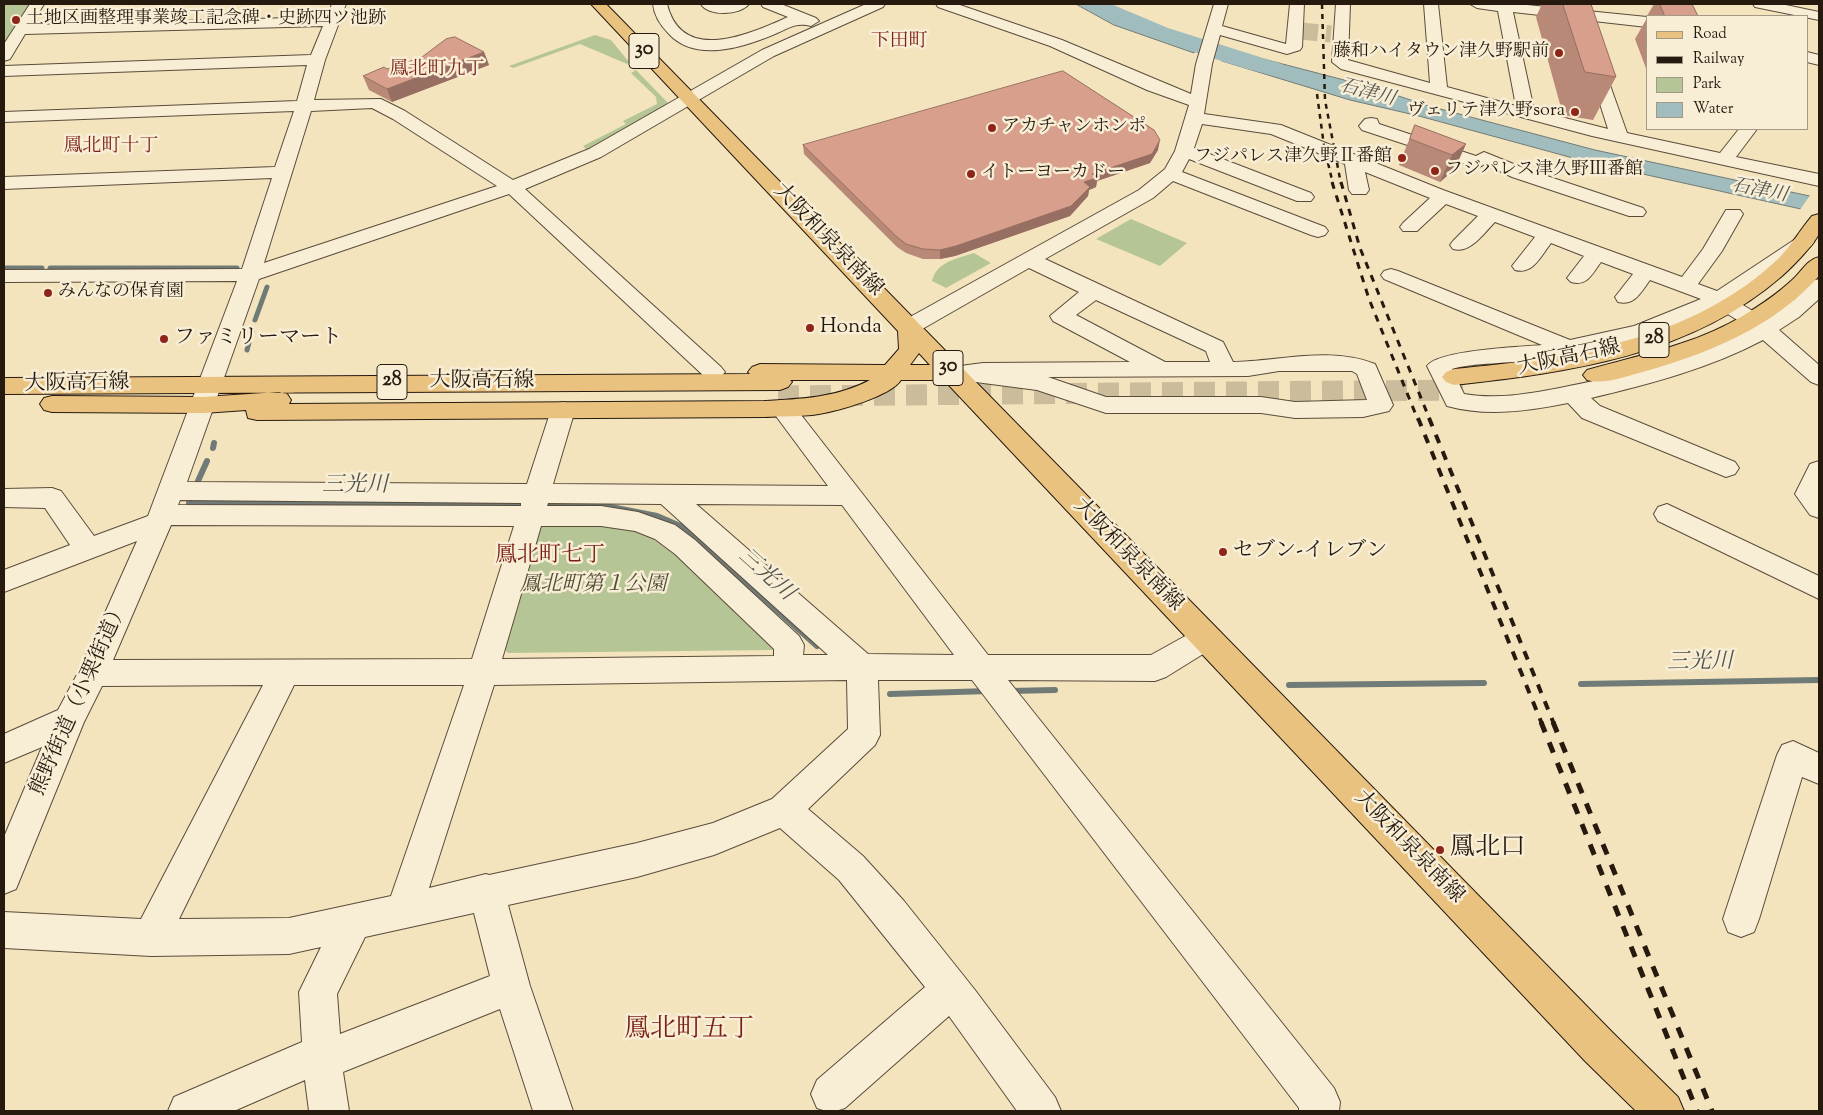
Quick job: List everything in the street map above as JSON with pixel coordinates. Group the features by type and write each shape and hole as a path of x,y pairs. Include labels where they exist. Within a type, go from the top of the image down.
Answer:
{"main road":[{"name":"大阪和泉泉南線","path":"598,4 1660,1110"},
{"name":"大阪高石線","path":"1725,303 1663,337 1623,349 1459,383 1532,384 1598,374 1639,365 1691,349 1759,324 1806,281 1819,263"},
{"path":"208,395 232,412 563,410 780,395 819,406 866,392 890,379 891,372 910,350 909,327"},
{"path":"208,395 290,374 953,373"},
{"name":"大阪高石線","path":"4,386 278,400 780,395"},
{"name":"大阪高石線","path":"4,404 208,395"}],"street":[{"path":"4,56 37,4"},
{"path":"208,395 253,267 317,60 339,4"},
{"path":"660,4 660,11 673,31 682,38 702,44 732,44 746,41 801,17"},
{"path":"708,4 712,7 733,8 742,4"},
{"path":"772,4 827,26"},
{"path":"4,276 44,269 253,267 512,187 595,153 768,53 878,4"},
{"path":"943,4 1056,43 1153,86 1197,111 1275,129 1354,161 1424,194 1492,214 1686,286 1725,303 1759,324 1819,377"},
{"path":"909,327 1146,194 1171,174 1184,151 1197,111 1204,64 1221,4"},
{"path":"1212,32 1287,49 1294,48 1297,30 1297,4"},
{"path":"1343,4 1336,34 1340,62 1347,66 1619,137 1819,180"},
{"path":"1431,4 1439,91"},
{"path":"1476,4 1504,5 1646,22"},
{"path":"1760,4 1819,16"},
{"path":"1504,5 1526,114"},
{"path":"1580,15 1619,137"},
{"path":"21,30 332,21"},
{"path":"4,71 317,60"},
{"path":"4,117 375,103 398,115 512,187 713,372"},
{"path":"1371,123 1368,126 1474,165 1524,189"},
{"path":"1724,160 1747,130"},
{"path":"1184,151 1304,197"},
{"path":"1354,161 1359,190"},
{"path":"1410,228 1424,194 1474,165 1519,173 1629,207"},
{"path":"4,183 283,172"},
{"path":"1171,174 1318,231"},
{"path":"1460,245 1492,214"},
{"path":"1686,286 1712,251 1733,214"},
{"path":"1813,229 1725,303 1648,330 1567,349 1452,361 1438,366 1454,400 1468,405 1544,400 1648,377 1730,348 1759,324 1799,305 1819,285"},
{"path":"1522,266 1547,235"},
{"path":"1578,278 1597,253"},
{"path":"1029,260 1215,347 1225,369"},
{"path":"4,261 44,269"},
{"path":"1626,296 1646,271"},
{"path":"1391,275 1560,344 1567,349"},
{"path":"1094,291 1061,316 1162,369"},
{"path":"1279,364 1355,364 1367,369 1381,405 1363,409 1295,410 1261,405 1106,405 1049,385 1016,378 953,373 983,370 1225,369 1279,364"},
{"path":"1572,393 1592,412 1726,468"},
{"name":"熊野街道（小栗街道）","path":"4,877 69,720 93,673 164,509 208,395"},
{"path":"780,395 849,496 992,683 1320,1102 1320,1111"},
{"path":"404,910 483,672 563,410"},
{"path":"1819,470 1808,494 1819,508"},
{"path":"4,581 88,548 164,509 533,506 669,496 849,496"},
{"path":"4,930 152,938 289,936 353,923 486,891 637,860 714,839 784,810 864,735 862,667 669,496"},
{"path":"4,498 52,498 88,548"},
{"path":"533,506 638,522 665,532 685,547 789,645 788,668"},
{"path":"1667,514 1819,588"},
{"path":"93,673 483,672 862,667 992,683 1155,668 1206,638"},
{"path":"152,938 285,672"},
{"path":"4,749 69,720"},
{"path":"1741,919 1793,755 1819,769"},
{"path":"784,810 851,868 951,989 1041,1111"},
{"path":"486,891 511,986 552,1111"},
{"path":"329,1111 321,1057 318,992 353,923"},
{"path":"188,1111 321,1057 511,986"},
{"path":"831,1094 951,989"}],"green space":[{"path":"4,4 30,4 4,46"},
{"path":"595,35 611,40 629,62 627,64 580,44 513,68 509,66"},
{"path":"636,70 670,105 587,150 583,146 626,124 623,121 657,104 656,97 631,73"},
{"path":"1131,219 1187,243 1160,266 1096,239"},
{"path":"974,253 991,263 946,288 932,281 938,269 943,265"},
{"name":"鳳北町第１公園","path":"598,520 661,536 778,641 774,650 508,653 500,646 538,524"}],"water":[{"path":"1076,4 1105,4 1132,18 1198,40 1194,53 1114,25"},
{"path":"1225,49 1371,87 1429,106 1595,150 1819,198 1819,213 1584,161 1419,116 1350,100 1222,61"}],"pier":[{"path":"1811,194 1819,195 1819,215 1799,211"}],"building":[{"path":"1563,4 1591,4 1616,77 1585,72"},
{"path":"1660,4 1692,4 1698,15 1665,15"},
{"path":"455,37 484,52 387,89 363,76 384,67 387,69 422,57 446,39"},
{"name":"イトーヨーカドー","path":"1063,71 1154,130 1160,140 1152,154 1092,174 1097,178 1084,182 1090,187 1071,206 956,246 940,250 923,249 906,244 803,145"},
{"path":"1415,125 1466,144 1452,155 1410,139"}],"waterway":[{"name":"石津川","path":"1096,4 1139,24 1206,48 1274,69"},
{"name":"三光川","path":"4,268 42,268"},
{"name":"三光川","path":"50,268 237,268"},
{"name":"三光川","path":"255,320 267,287"},
{"name":"三光川","path":"247,350 252,331"},
{"name":"三光川","path":"213,448 214,443"},
{"name":"三光川","path":"198,481 207,461"},
{"name":"三光川","path":"191,499 189,503 526,505"},
{"name":"三光川","path":"545,505 611,507 657,516 685,528 817,646"},
{"name":"三光川","path":"1581,684 1819,680"},
{"name":"三光川","path":"1289,685 1484,683"},
{"name":"三光川","path":"1009,691 1055,690"},
{"name":"三光川","path":"890,694 989,691"}],"tunnel":[{"path":"1301,31 1331,34"},
{"path":"778,396 1463,390"}],"railway":[{"path":"1322,4 1325,100 1341,184"},
{"path":"1317,94 1324,146 1333,184"},
{"path":"1332,182 1369,299 1418,420"},
{"path":"1341,182 1360,248 1430,420"},
{"path":"1418,418 1542,724"},
{"path":"1429,418 1554,724"},
{"path":"1541,722 1697,1111"},
{"path":"1553,722 1712,1111"}],"place":[{"name":"土地区画整理事業竣工記念碑・史跡四ツ池跡","path":"16,20"},
{"name":"藤和ハイタウン津久野駅前","path":"1559,53"},
{"name":"ヴェリテ津久野sora","path":"1575,112"},
{"name":"アカチャンホンポ","path":"992,128"},
{"name":"フジパレス津久野Ⅱ番館","path":"1402,158"},
{"name":"フジパレス津久野Ⅲ番館","path":"1435,171"},
{"name":"イトーヨーカドー","path":"971,174"},
{"name":"みんなの保育園","path":"48,293"},
{"name":"Honda","path":"810,328"},
{"name":"ファミリーマート","path":"164,339"},
{"name":"セブン-イレブン","path":"1223,552"},
{"name":"鳳北口","path":"1440,850"}],"district":[{"name":"下田町","path":"899,43"},
{"name":"鳳北町九丁","path":"437,71"},
{"name":"鳳北町十丁","path":"111,148"},
{"name":"鳳北町七丁","path":"550,557"},
{"name":"鳳北町五丁","path":"689,1032"}]}
